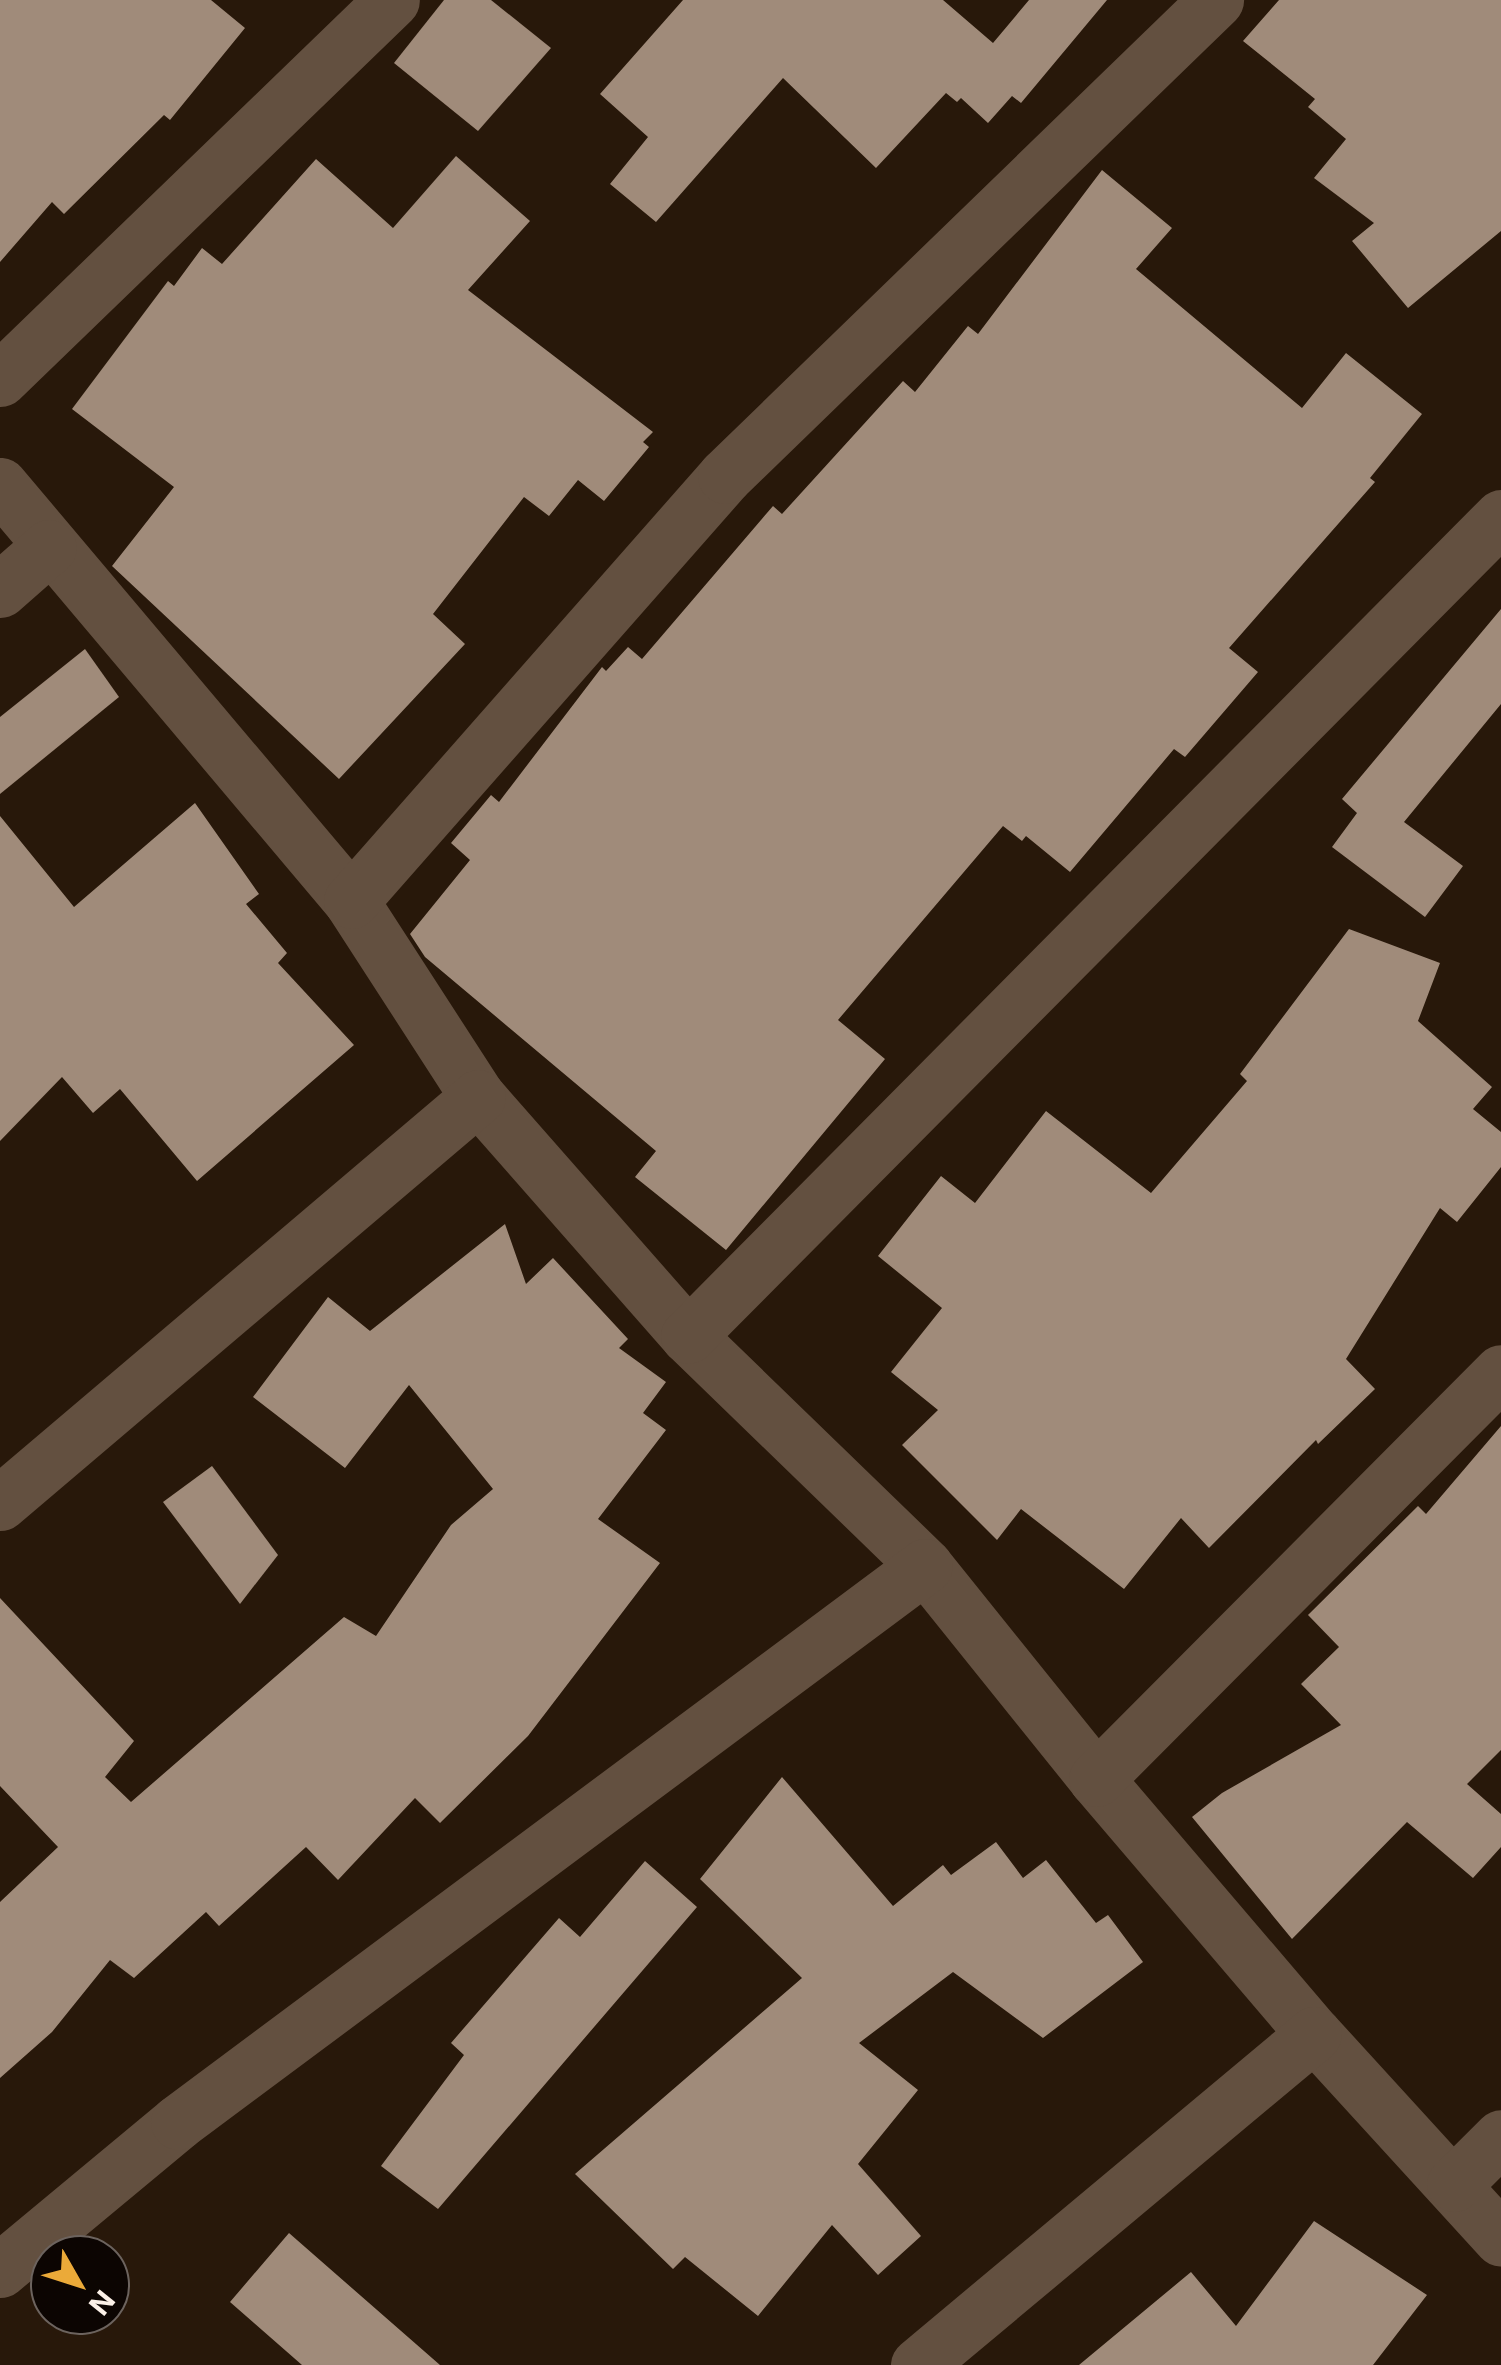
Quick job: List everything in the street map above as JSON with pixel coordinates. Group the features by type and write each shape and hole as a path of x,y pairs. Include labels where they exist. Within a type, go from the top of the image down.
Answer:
{"street":[{"path":"0,379 392,0"},
{"path":"352,901 725,476 1216,0"},
{"path":"0,485 352,901 478,1097 688,1336 925,1566 1096,1779 1314,2034 1501,2239"},
{"path":"688,1336 1501,517"},
{"path":"0,590 49,547"},
{"path":"0,1503 478,1097"},
{"path":"1096,1779 1501,1372"},
{"path":"0,2270 178,2122 925,1566"},
{"path":"918,2365 1314,2034"},
{"path":"1454,2184 1501,2137"}],"building":[{"path":"0,0 211,0 245,28 170,120 164,115 64,214 52,202 0,262"},
{"path":"444,0 491,0 551,48 478,131 394,63"},
{"path":"683,0 943,0 993,43 1029,0 1107,0 1021,103 1012,96 988,123 961,98 957,102 946,93 876,168 783,78 656,222 610,184 648,137 600,94"},
{"path":"1279,0 1501,0 1501,231 1408,308 1352,241 1374,223 1314,178 1346,139 1308,107 1315,99 1243,41"},
{"path":"456,156 530,221 468,290 653,432 643,442 649,447 604,501 578,480 549,516 524,497 433,614 465,644 339,779 112,566 174,487 72,409 168,281 174,286 202,248 222,264 316,159 393,228"},
{"path":"1102,170 1172,228 1136,269 1302,408 1346,353 1422,414 1370,478 1375,482 1229,648 1258,672 1185,757 1174,749 1070,872 1026,836 1022,841 1003,826 838,1020 885,1059 726,1250 635,1177 656,1151 425,957 410,934 470,860 451,843 491,795 499,802 602,667 606,671 628,647 642,659 773,506 782,514 903,381 915,392 968,326 978,334"},
{"path":"1501,609 1501,704 1404,822 1463,866 1425,917 1332,847 1357,813 1342,799"},
{"path":"85,649 119,697 0,794 0,717"},
{"path":"195,803 259,894 246,904 287,953 278,963 354,1045 197,1181 120,1089 93,1113 62,1077 0,1141 0,816 74,907"},
{"path":"1349,929 1440,963 1418,1021 1492,1087 1473,1109 1501,1132 1501,1167 1457,1222 1440,1208 1346,1359 1375,1389 1318,1444 1316,1440 1209,1548 1181,1518 1124,1589 1021,1509 997,1540 902,1445 938,1410 891,1372 942,1308 878,1256 941,1176 975,1203 1046,1111 1151,1193 1247,1081 1240,1074"},
{"path":"505,1224 526,1284 553,1258 628,1339 619,1348 666,1382 643,1413 666,1430 598,1519 660,1563 528,1736 440,1823 415,1798 338,1880 306,1847 219,1926 206,1912 134,1978 110,1960 52,2032 0,2078 0,1902 58,1847 0,1786 0,1598 134,1741 105,1777 131,1802 344,1617 376,1636 451,1525 493,1489 409,1385 345,1468 253,1397 328,1297 370,1331"},
{"path":"1501,1426 1501,1750 1467,1784 1501,1814 1501,1847 1473,1878 1407,1822 1292,1939 1192,1817 1222,1793 1341,1725 1301,1684 1339,1647 1308,1615 1418,1506 1426,1514"},
{"path":"212,1466 278,1555 240,1604 163,1502"},
{"path":"782,1777 893,1906 943,1865 951,1875 996,1842 1023,1878 1046,1860 1096,1923 1108,1915 1143,1962 1043,2038 953,1972 859,2043 918,2090 858,2164 921,2236 878,2275 832,2225 758,2316 685,2257 673,2269 575,2174 802,1978 700,1879"},
{"path":"645,1861 697,1907 438,2209 381,2166 464,2055 451,2043 559,1918 580,1937"},
{"path":"1314,2221 1427,2295 1373,2365 1079,2365 1191,2272 1236,2326"},
{"path":"289,2233 440,2365 302,2365 230,2302"}]}
